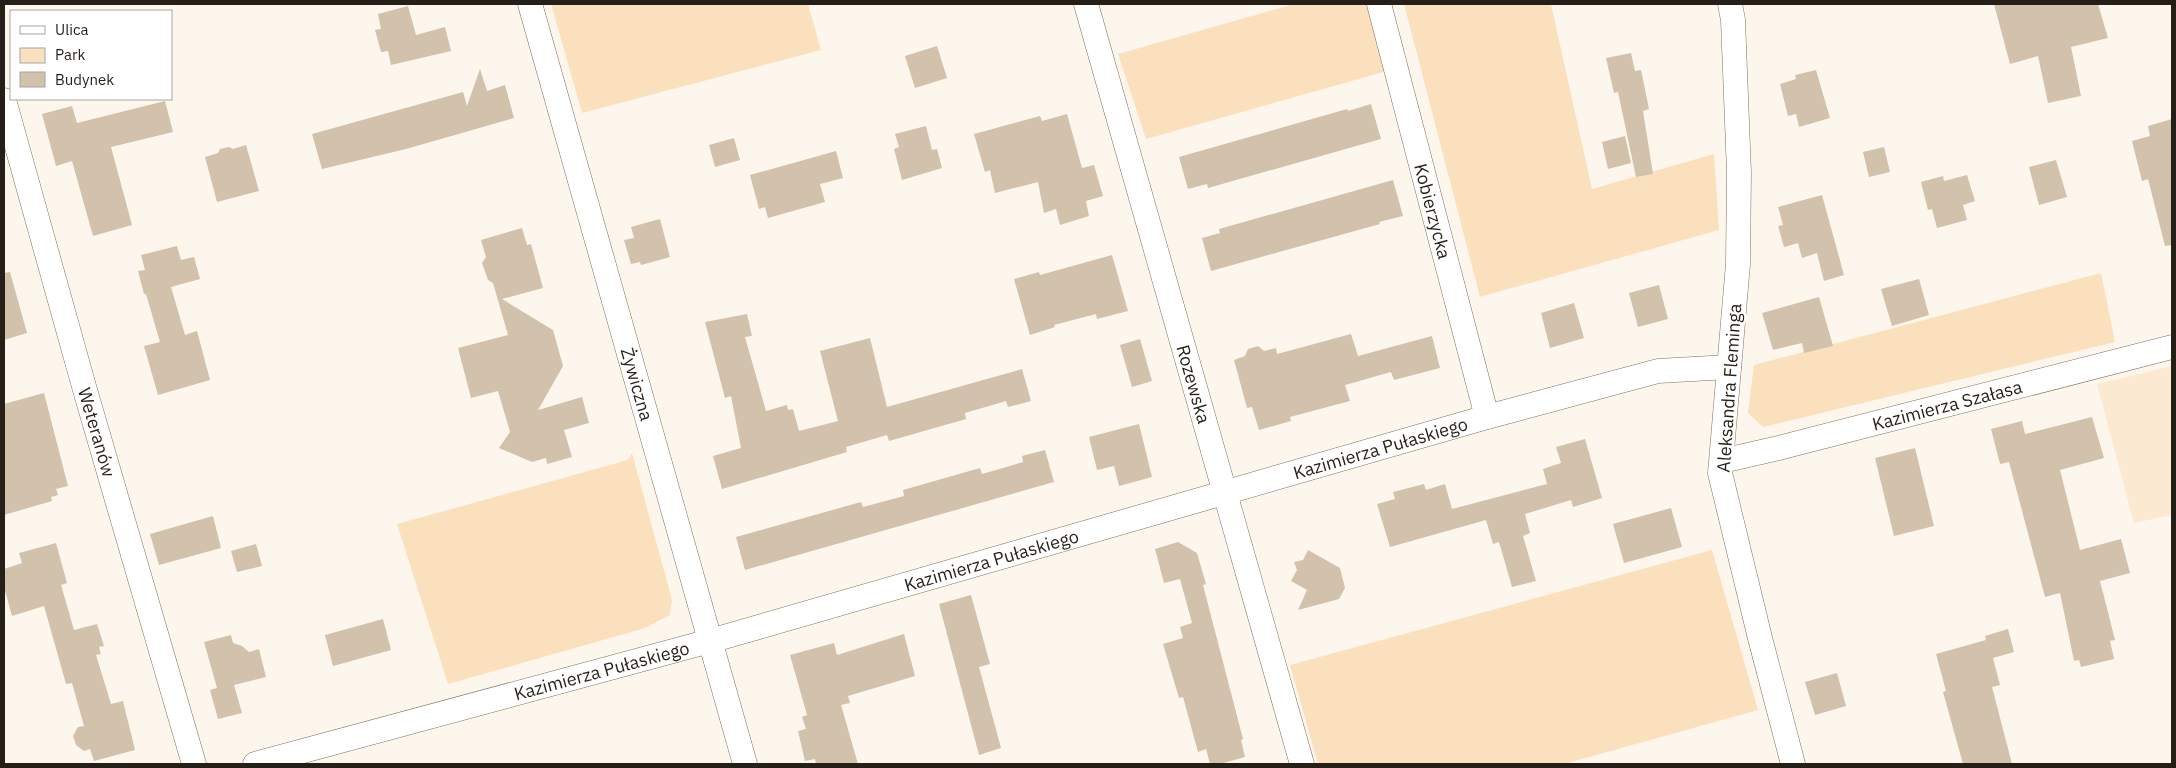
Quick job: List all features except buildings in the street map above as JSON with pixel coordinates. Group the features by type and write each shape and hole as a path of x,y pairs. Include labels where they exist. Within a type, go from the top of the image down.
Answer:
{"street":[{"name":"Żywiczna","path":"530,4 745,764"},
{"name":"Rozewska","path":"1086,4 1214,452 1223,492 1302,764"},
{"name":"Kobierzycka","path":"1379,4 1487,417"},
{"name":"Aleksandra Fleminga","path":"1730,4 1733,20 1739,173 1738,264 1720,473 1793,764"},
{"name":"Weteranów","path":"4,100 85,390 194,764"},
{"name":"Kazimierza Szałasa","path":"1722,461 2172,347"},
{"name":"Kazimierza Pułaskiego","path":"255,764 710,641 1223,492 1487,417 1658,371 1729,368"}],"shaded area":[{"path":"2172,366 2172,515 2134,523 2097,384"}],"green space":[{"path":"551,4 808,4 821,50 582,113"},
{"path":"1294,4 1369,4 1387,71 1146,139 1118,54"},
{"path":"1404,4 1551,4 1592,189 1714,154 1719,230 1480,297"},
{"path":"2101,273 2115,342 1763,427 1748,413 1754,365"},
{"path":"632,453 672,600 670,615 645,628 448,684 397,524 628,460"},
{"path":"1712,550 1758,710 1564,764 1318,764 1290,665"}]}
